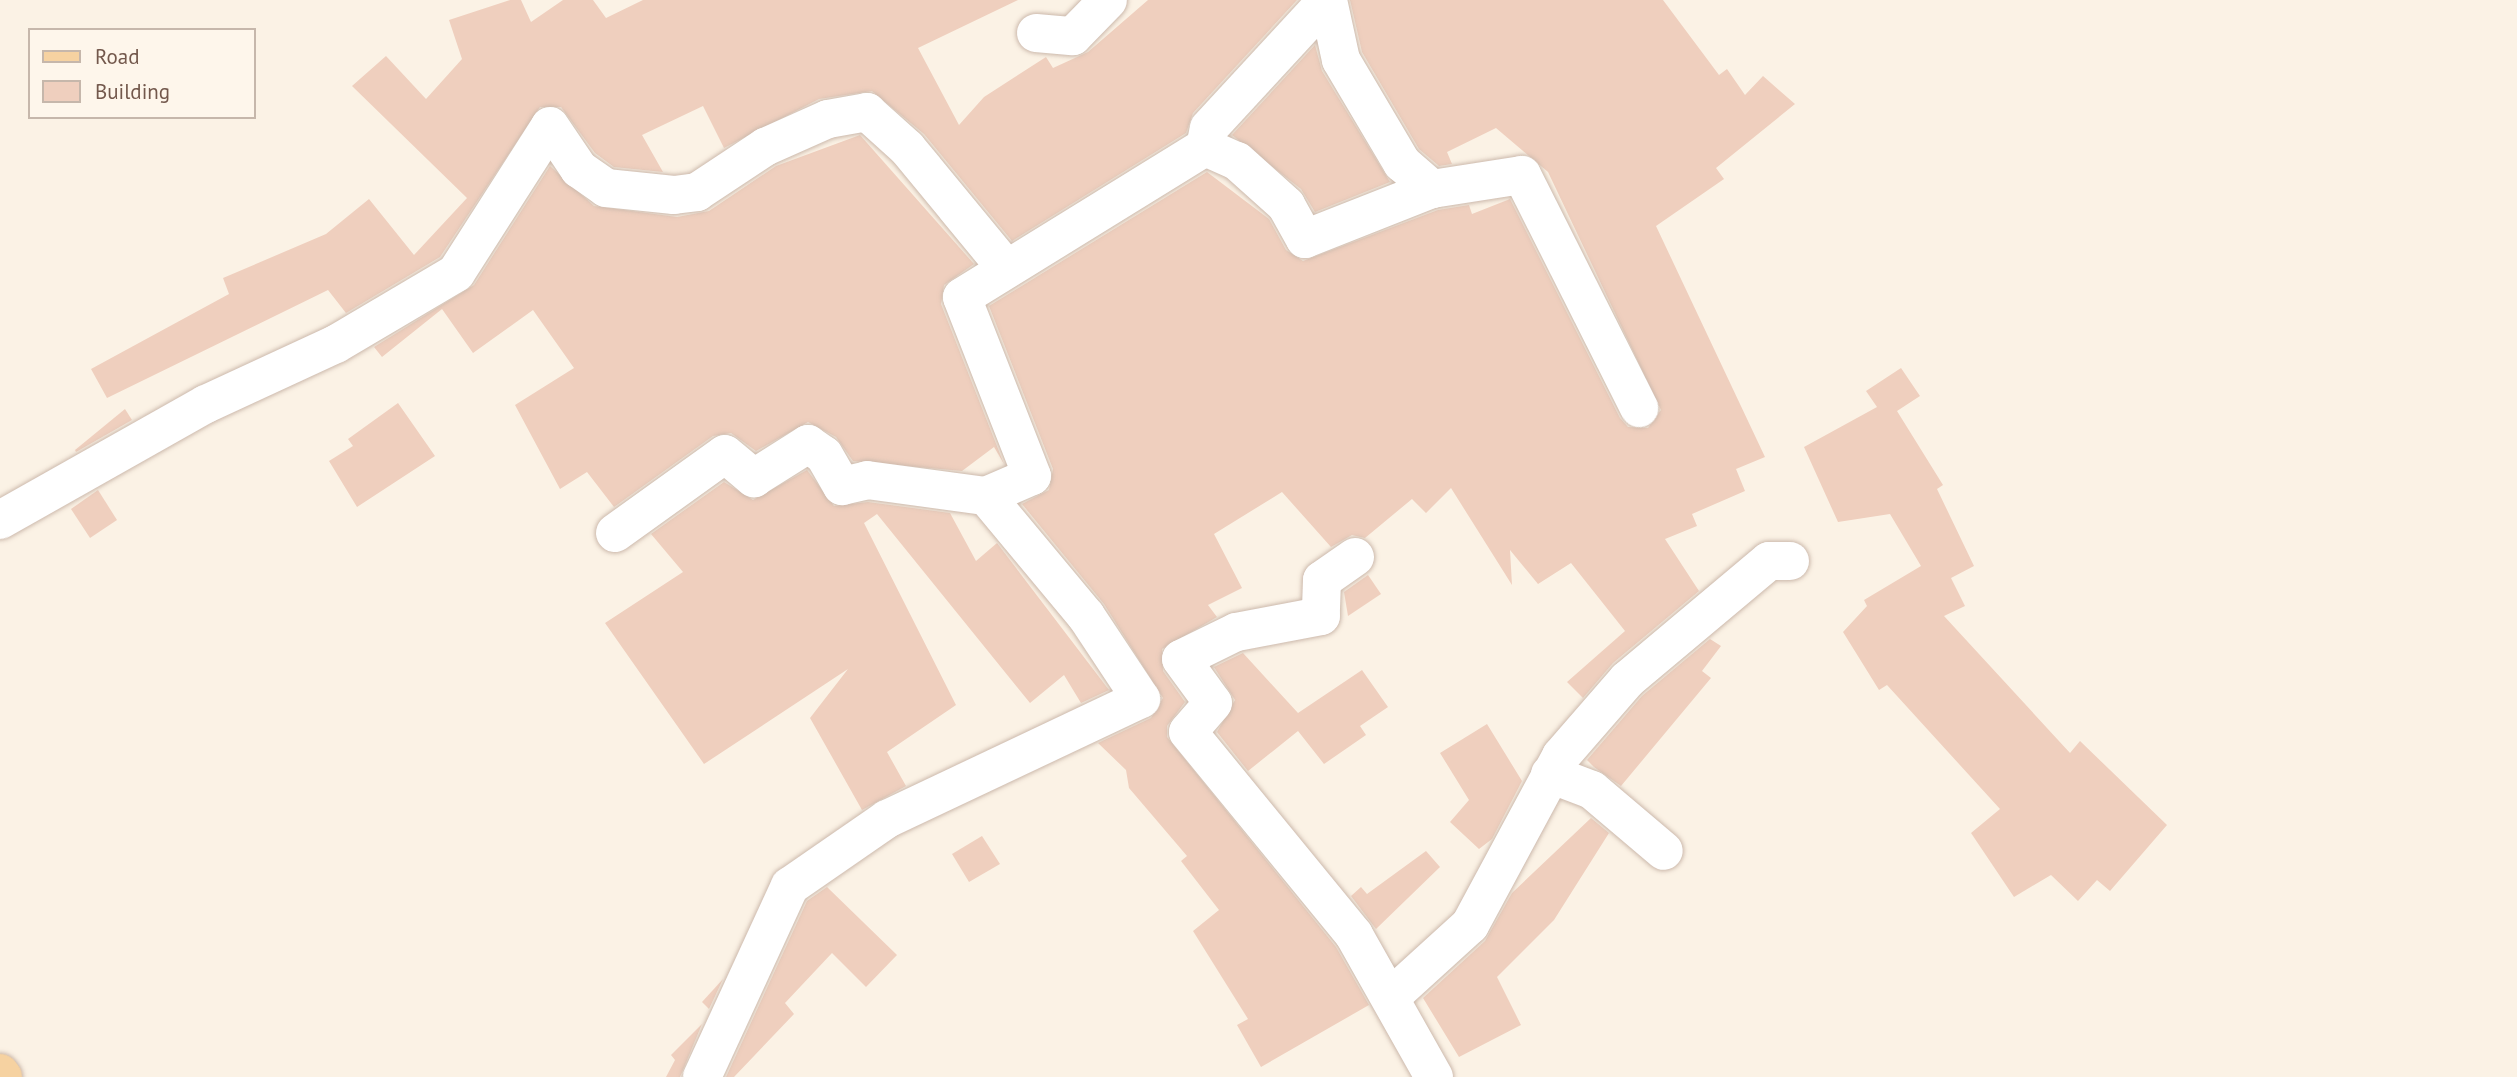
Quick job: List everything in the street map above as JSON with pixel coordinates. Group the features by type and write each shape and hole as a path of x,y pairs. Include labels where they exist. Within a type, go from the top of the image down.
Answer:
{"main road":[{"path":"0,1073 3,1077"}],"street":[{"path":"1036,33 1073,36 1108,0"},
{"path":"615,533 725,454 754,478 808,444 824,455 842,486 866,480 986,496 1032,476 962,297 1005,267 1205,147 1209,128 1328,0"},
{"path":"1328,0 1341,60 1402,163 1432,189"},
{"path":"0,520 206,404 335,344 456,273 550,126 579,169 606,188 674,195 697,192 765,147 828,119 867,112 907,148 1005,267"},
{"path":"1205,147 1237,161 1286,205 1305,239 1432,189 1522,176 1639,408"},
{"path":"986,496 1086,616 1141,699 1161,723 1188,732 1354,935 1392,995 1434,1077"},
{"path":"1188,732 1213,703 1181,659 1236,632 1321,616 1322,580 1355,557"},
{"path":"1392,995 1470,925 1550,774 1627,680 1769,561 1790,561"},
{"path":"702,1077 790,886 887,819 1141,699"},
{"path":"1550,774 1592,790 1664,851"}],"building":[{"path":"510,0 521,0 531,22 563,0 593,0 606,18 643,0 1018,0 918,48 959,125 984,97 1046,57 1053,68 1088,52 1148,0 1297,0 1193,113 1186,133 1012,241 924,134 872,91 819,99 724,148 703,106 642,135 663,172 614,167 595,153 561,107 540,107 440,257 346,313 328,290 107,398 91,369 229,294 223,278 326,234 369,199 414,255 467,198 352,86 386,56 426,99 462,59 449,20"},
{"path":"1350,0 1663,0 1719,75 1727,69 1745,95 1763,76 1795,104 1716,168 1724,179 1656,226 1765,457 1736,469 1745,491 1692,514 1697,526 1665,539 1699,591 1613,663 1583,698 1567,682 1625,631 1571,563 1538,584 1510,550 1512,585 1451,488 1426,513 1412,499 1365,538 1352,535 1331,547 1282,492 1214,534 1242,588 1208,605 1217,617 1162,649 1163,671 1185,702 1167,726 1167,737 1336,947 1369,1005 1261,1067 1237,1025 1248,1019 1193,931 1219,910 1181,861 1187,856 1129,788 1126,770 1098,743 1151,718 1163,698 1104,604 1022,504 1049,490 1053,469 989,306 1207,172 1269,219 1286,250 1303,261 1438,210 1469,205 1472,214 1510,199 1620,418 1628,427 1648,428 1661,410 1548,172 1496,128 1447,152 1452,164 1439,166 1419,149 1362,52"},
{"path":"1315,45 1322,71 1390,182 1315,212 1301,189 1232,135"},
{"path":"860,135 974,264 944,285 941,304 1004,464 994,447 962,471 853,461 836,437 808,422 756,451 731,433 713,436 614,507 587,472 560,489 515,405 574,368 533,310 473,353 442,309 382,357 374,347 474,285 550,166 594,206 677,217 709,211 776,166"},
{"path":"1901,368 1920,396 1897,411 1943,485 1937,489 1974,566 1951,578 1965,606 1944,616 2070,753 2080,741 2167,825 2110,891 2097,880 2078,901 2051,875 2014,897 1971,833 2000,809 1887,685 1879,690 1843,632 1867,606 1864,600 1921,566 1890,514 1838,522 1804,447 1877,407 1866,391"},
{"path":"398,403 435,456 357,507 329,461 353,446 348,439"},
{"path":"125,409 132,420 76,452 75,450"},
{"path":"807,470 834,506 868,502 950,513 976,561 997,543 1109,690 1081,703 1064,675 1030,703 877,514 864,523 956,705 887,752 906,786 862,810 810,718 848,669 704,764 605,623 683,572 651,534 724,482 753,500"},
{"path":"98,490 117,520 90,538 71,509"},
{"path":"1368,575 1381,594 1348,616 1344,592"},
{"path":"1710,639 1721,646 1702,671 1711,678 1621,786 1594,767 1587,760 1642,696"},
{"path":"1243,653 1298,713 1362,670 1388,707 1360,726 1366,735 1324,764 1298,731 1248,771 1217,732 1235,700 1214,667"},
{"path":"1487,724 1522,781 1492,839 1479,849 1450,822 1469,800 1440,753"},
{"path":"1591,818 1609,833 1554,920 1497,977 1521,1025 1459,1057 1423,998 1485,941 1512,893"},
{"path":"982,836 1000,864 969,882 952,854"},
{"path":"1426,851 1440,867 1376,929 1351,896 1361,887 1367,894"},
{"path":"827,887 897,955 866,987 832,953 785,1003 794,1014 734,1077 726,1077 807,901"},
{"path":"723,979 709,1009 702,1002"},
{"path":"702,1024 680,1077 666,1077 675,1060 671,1055"}]}
